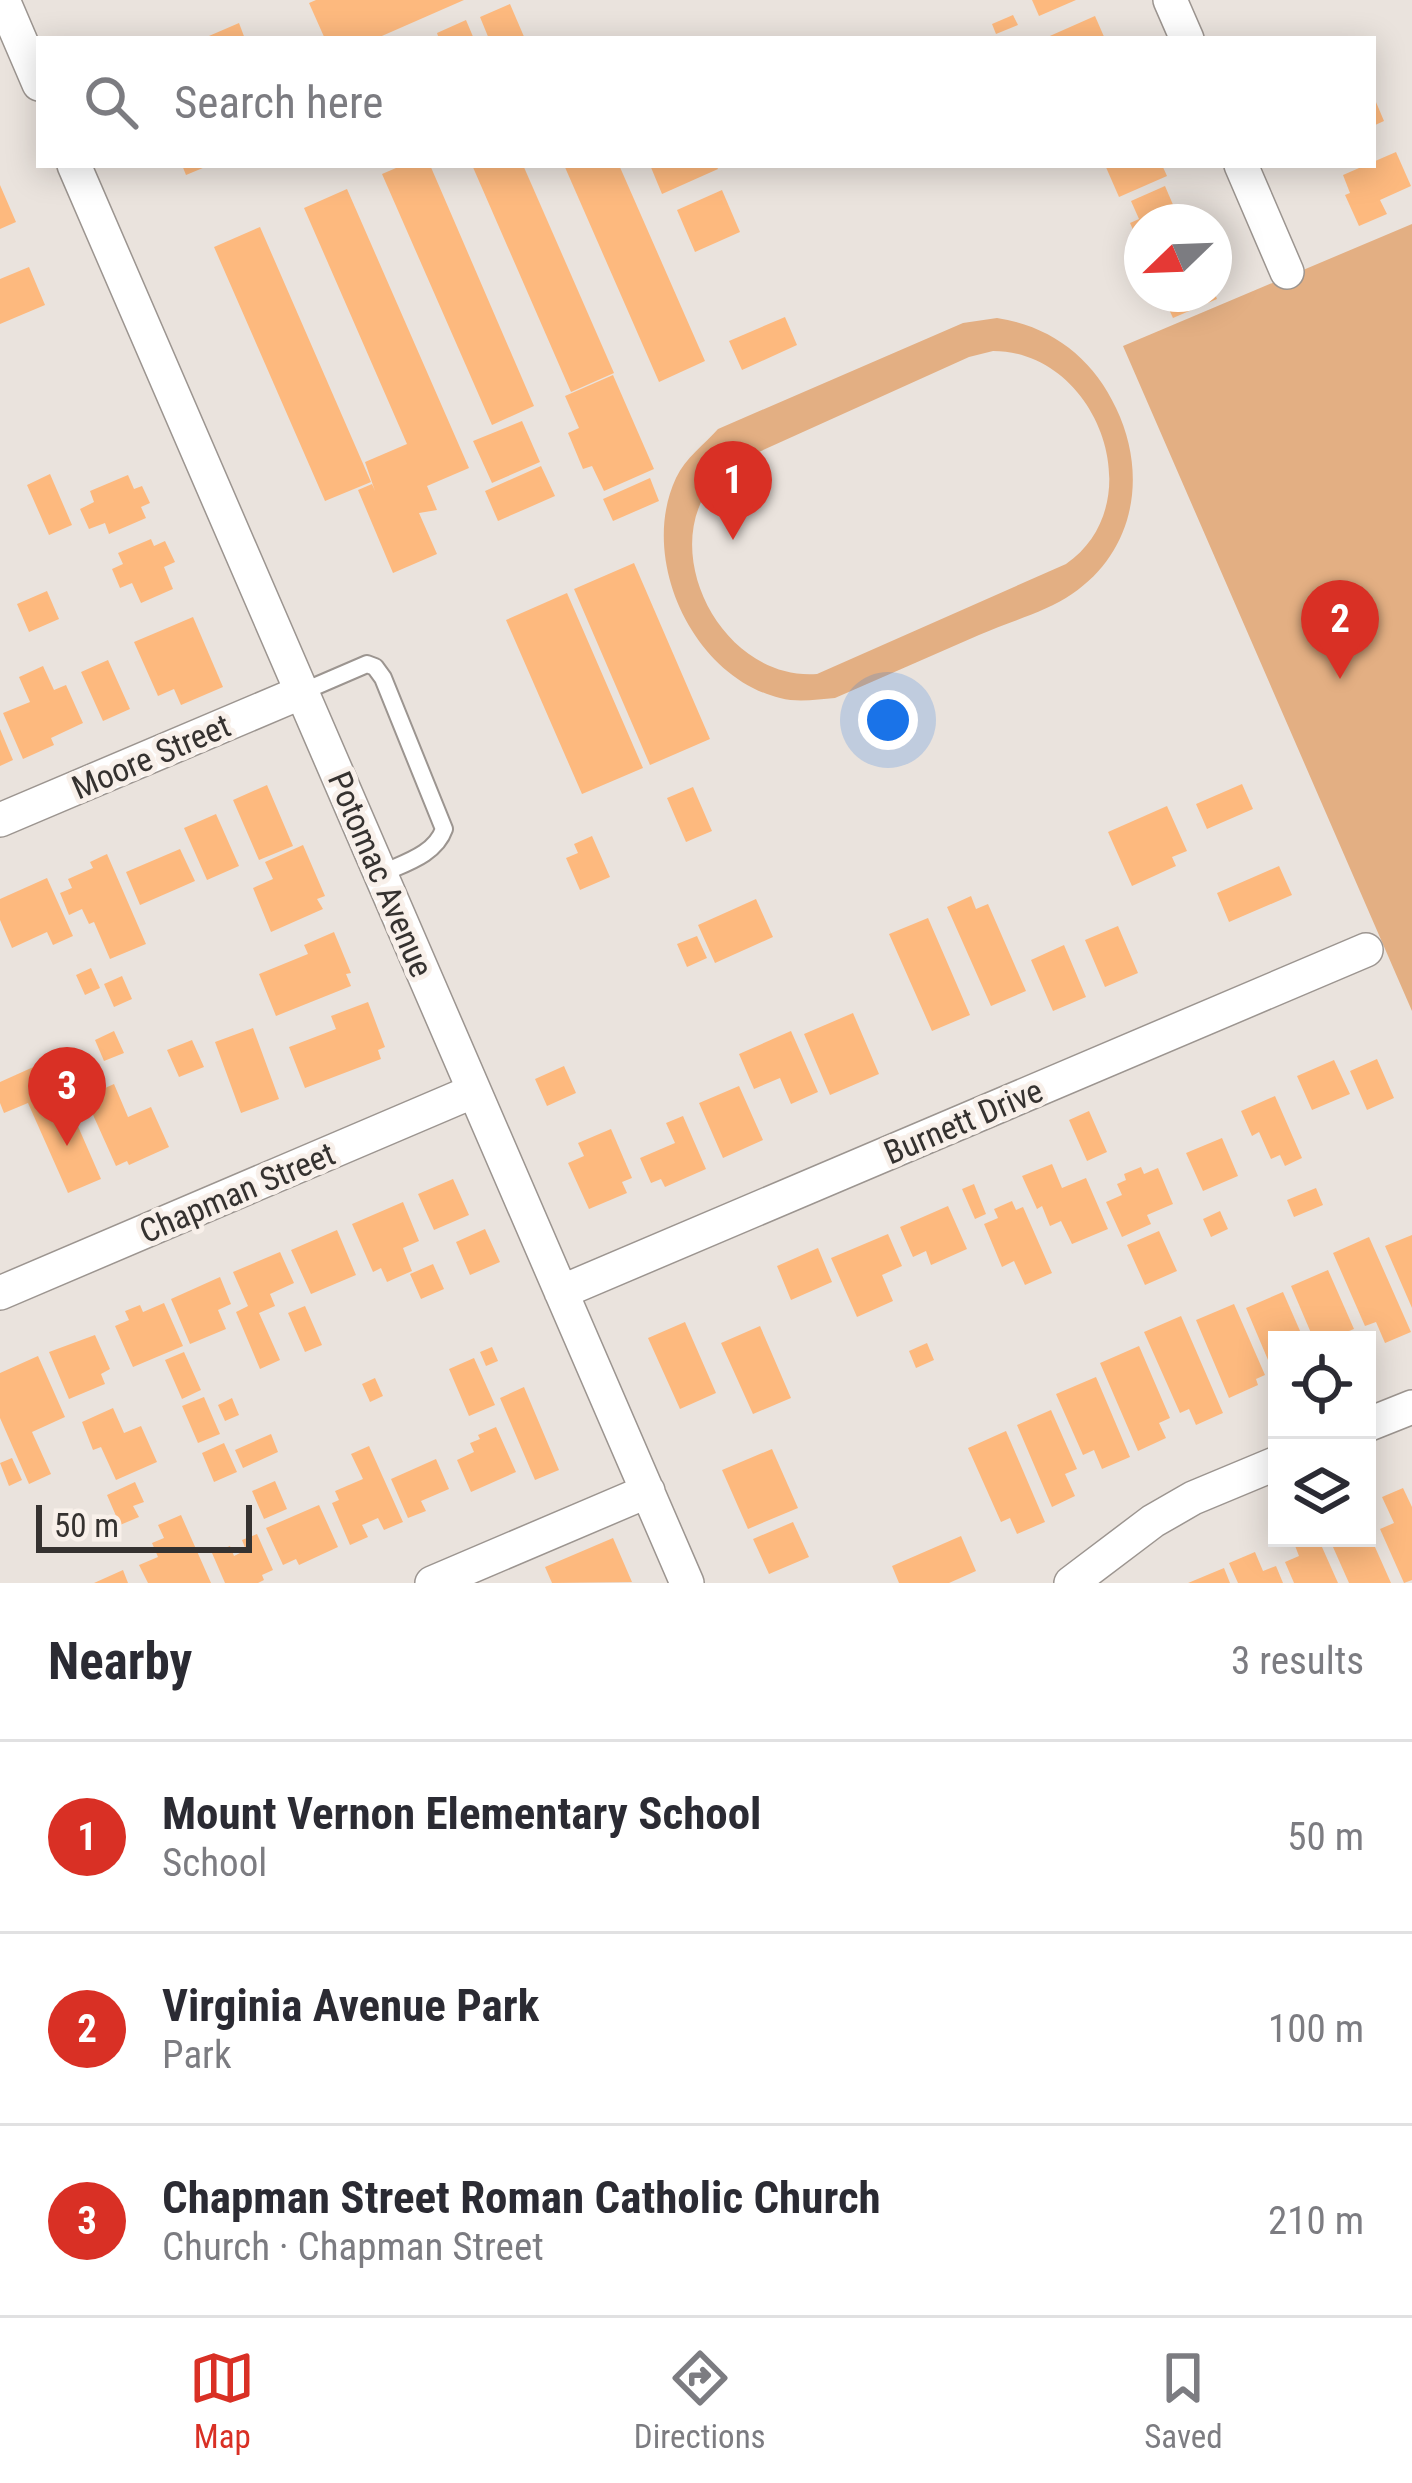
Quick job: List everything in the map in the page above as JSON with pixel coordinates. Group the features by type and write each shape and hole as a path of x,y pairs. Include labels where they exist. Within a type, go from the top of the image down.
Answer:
{"street":[{"path":"3,0 36,77"},
{"path":"1170,0 1186,36"},
{"name":"Potomac Avenue","path":"75,168 687,1583"},
{"path":"1242,168 1287,272"},
{"name":"Moore Street","path":"0,820 302,692"},
{"name":"Burnett Drive","path":"561,1292 1366,950"},
{"name":"Chapman Street","path":"0,1293 475,1091"},
{"path":"1376,1421 1412,1407"},
{"path":"1071,1583 1153,1521 1193,1498 1268,1467"},
{"path":"432,1583 648,1492"}],"lane":[{"path":"302,692 367,664 382,678 444,829 431,849 381,874"}],"shaded area":[{"path":"1412,224 1412,1011 1123,346 1204,312 1232,312 1232,300"},
{"path":"997,318 1035,328 1068,347 1106,390 1126,434 1133,486 1129,512 1109,557 1093,577 1051,606 835,698 787,699 749,686 699,641 669,578 666,510 680,471 718,429 963,323","holes":["993,351 1030,358 1061,376 1085,402 1102,435 1109,470 1106,505 1092,537 1066,564 817,674 779,670 746,652 720,625 702,592 693,556 695,520 710,487 739,461 969,357"]}],"building":[{"path":"464,0 382,36 324,36 309,3"},
{"path":"1032,0 1076,0 1039,16"},
{"path":"510,4 524,36 488,36 480,17"},
{"path":"1013,15 1018,25 996,34 992,24"},
{"path":"1095,16 1104,36 1050,36"},
{"path":"466,20 473,36 438,36"},
{"path":"239,23 244,36 209,36"},
{"path":"1376,102 1384,121 1376,125"},
{"path":"1396,152 1411,186 1380,200 1387,214 1359,226 1345,195 1350,193 1343,175 1376,168 1376,161"},
{"path":"396,168 431,168 534,406 492,425 382,174"},
{"path":"473,168 524,168 614,373 571,392"},
{"path":"565,168 620,168 705,361 659,382"},
{"path":"651,168 718,169 662,194"},
{"path":"1106,168 1163,168 1167,176 1119,197"},
{"path":"0,185 16,222 0,229"},
{"path":"1165,186 1173,204 1132,204"},
{"path":"347,189 469,468 427,486 437,510 419,513 437,554 393,573 358,490 372,484 375,491 365,462 407,444 304,208"},
{"path":"722,190 740,232 695,252 677,210"},
{"path":"260,227 371,482 325,501 214,247"},
{"path":"29,267 45,305 0,324 0,279"},
{"path":"785,317 797,345 742,370 729,341"},
{"path":"613,375 654,469 604,491 592,466 583,469 568,433 579,428 565,396"},
{"path":"522,421 540,462 492,483 473,441"},
{"path":"541,466 555,496 498,521 485,491"},
{"path":"50,474 72,525 49,535 27,485"},
{"path":"128,475 134,489 142,486 150,503 141,507 146,518 109,534 105,523 89,529 80,509 94,502 90,491"},
{"path":"650,478 659,501 613,521 603,499"},
{"path":"151,539 154,546 165,541 175,562 164,567 173,589 141,603 132,583 120,588 112,569 123,564 118,553"},
{"path":"634,563 710,739 650,765 574,589"},
{"path":"47,591 59,619 29,632 17,604"},
{"path":"567,593 643,768 582,794 506,620"},
{"path":"193,617 223,687 181,705 174,689 158,696 134,642"},
{"path":"108,660 130,709 103,721 81,672"},
{"path":"43,666 54,690 66,685 83,723 51,738 54,745 23,759 3,713 30,702 19,677"},
{"path":"0,729 13,760 0,766"},
{"path":"1242,784 1253,809 1207,829 1196,804"},
{"path":"267,785 293,846 259,860 233,800"},
{"path":"693,787 712,831 686,842 667,798"},
{"path":"1167,806 1187,851 1172,857 1176,866 1132,886 1108,832"},
{"path":"216,814 239,866 207,880 184,828"},
{"path":"592,836 610,877 580,890 566,858 578,853 574,844"},
{"path":"303,845 325,896 317,899 323,909 271,932 253,888 273,879 265,862"},
{"path":"180,849 195,881 140,905 126,872"},
{"path":"107,854 146,944 110,959 94,922 89,924 82,909 69,915 60,893 72,888 68,879 93,868 90,862"},
{"path":"1279,866 1292,895 1229,922 1217,893"},
{"path":"47,878 73,936 53,945 47,932 12,948 0,920 0,899"},
{"path":"971,896 976,909 988,904 1026,991 991,1006 947,907"},
{"path":"756,899 773,937 715,963 698,925"},
{"path":"928,918 970,1015 932,1031 889,934"},
{"path":"1118,926 1138,973 1105,987 1085,940"},
{"path":"334,932 351,973 346,974 351,986 276,1016 259,974 308,954 304,945"},
{"path":"697,936 707,958 687,967 677,944"},
{"path":"1064,945 1086,997 1053,1011 1031,960"},
{"path":"91,968 100,988 85,995 76,975"},
{"path":"122,976 132,999 114,1007 104,984"},
{"path":"368,1002 385,1047 378,1050 381,1059 305,1088 289,1047 336,1029 331,1016"},
{"path":"853,1013 879,1074 830,1095 804,1034"},
{"path":"253,1028 279,1099 241,1113 215,1042"},
{"path":"114,1031 124,1053 104,1061 95,1040"},
{"path":"791,1031 818,1092 791,1104 780,1078 754,1089 739,1054"},
{"path":"192,1040 204,1067 179,1077 167,1050"},
{"path":"1377,1059 1394,1098 1367,1110 1350,1071"},
{"path":"49,1060 101,1179 68,1193 28,1103 4,1113 0,1103 0,1082"},
{"path":"1334,1060 1350,1094 1312,1110 1297,1076"},
{"path":"564,1066 576,1093 547,1106 535,1079"},
{"path":"114,1084 128,1117 151,1107 169,1147 116,1166 85,1097"},
{"path":"739,1086 763,1140 723,1158 699,1103"},
{"path":"1275,1096 1302,1158 1285,1166 1280,1155 1271,1159 1259,1132 1252,1136 1241,1111"},
{"path":"1089,1111 1107,1152 1087,1161 1069,1120"},
{"path":"683,1116 706,1169 665,1187 661,1179 651,1183 640,1158 675,1143 666,1123"},
{"path":"611,1129 632,1178 622,1182 627,1193 589,1209 568,1163 584,1156 578,1143"},
{"path":"1222,1138 1238,1176 1203,1191 1186,1153"},
{"path":"1052,1164 1062,1188 1086,1178 1108,1229 1072,1244 1061,1221 1050,1226 1022,1176"},
{"path":"1141,1167 1144,1174 1158,1168 1173,1204 1147,1215 1151,1224 1122,1237 1106,1202 1122,1195 1117,1184 1126,1180 1124,1174"},
{"path":"453,1179 469,1215 434,1230 418,1194"},
{"path":"974,1184 986,1214 975,1219 962,1189"},
{"path":"1316,1188 1323,1205 1294,1217 1287,1200"},
{"path":"1012,1201 1016,1210 1023,1207 1052,1273 1025,1285 1014,1261 1002,1267 984,1224 998,1218 994,1209"},
{"path":"403,1202 419,1241 403,1248 412,1271 387,1282 381,1268 373,1272 352,1224"},
{"path":"948,1206 967,1249 931,1265 926,1251 913,1257 900,1227"},
{"path":"1220,1211 1228,1229 1211,1237 1203,1219"},
{"path":"485,1229 500,1262 470,1275 456,1242"},
{"path":"337,1230 356,1275 311,1294 291,1250"},
{"path":"1159,1231 1177,1271 1145,1285 1127,1245"},
{"path":"888,1234 902,1266 882,1275 893,1301 857,1317 831,1258"},
{"path":"1412,1235 1412,1308 1385,1246"},
{"path":"1369,1237 1411,1332 1385,1343 1376,1322 1365,1326 1333,1253"},
{"path":"818,1248 832,1282 791,1300 777,1266"},
{"path":"280,1252 294,1283 270,1294 275,1306 259,1313 280,1360 260,1369 236,1312 248,1306 233,1272"},
{"path":"433,1264 444,1289 421,1299 410,1274"},
{"path":"1328,1270 1354,1329 1310,1331 1291,1286"},
{"path":"220,1277 231,1304 218,1310 226,1329 190,1344 171,1299"},
{"path":"1283,1292 1300,1331 1268,1331 1268,1360 1246,1308"},
{"path":"164,1303 183,1346 133,1367 115,1326 129,1320 125,1311 140,1305 143,1312"},
{"path":"1234,1304 1265,1375 1256,1379 1258,1385 1229,1398 1196,1320"},
{"path":"305,1306 322,1345 305,1352 288,1313"},
{"path":"1181,1316 1223,1413 1196,1425 1189,1409 1180,1413 1144,1332"},
{"path":"685,1322 716,1393 680,1409 648,1338"},
{"path":"760,1326 791,1398 753,1414 721,1343"},
{"path":"95,1335 110,1369 101,1374 105,1384 69,1399 49,1352"},
{"path":"927,1343 934,1360 916,1368 909,1351"},
{"path":"1139,1346 1170,1418 1159,1423 1166,1438 1138,1451 1100,1363"},
{"path":"492,1347 498,1361 486,1366 480,1352"},
{"path":"184,1352 201,1390 182,1399 165,1360"},
{"path":"38,1356 65,1417 32,1432 51,1474 29,1484 0,1418 0,1373"},
{"path":"474,1358 495,1405 469,1416 449,1369"},
{"path":"1096,1377 1130,1457 1102,1469 1094,1450 1083,1455 1056,1394"},
{"path":"375,1378 383,1396 370,1402 362,1384"},
{"path":"524,1387 559,1470 535,1480 500,1398"},
{"path":"204,1397 220,1434 198,1443 182,1406"},
{"path":"232,1398 239,1415 225,1421 218,1405"},
{"path":"113,1408 124,1433 141,1426 157,1462 116,1480 101,1447 93,1450 82,1422"},
{"path":"1051,1410 1077,1469 1065,1474 1075,1496 1052,1507 1017,1425"},
{"path":"496,1427 516,1472 471,1492 457,1460 474,1452 470,1443 480,1439 478,1435"},
{"path":"1006,1431 1045,1522 1017,1534 1010,1518 1001,1522 968,1448"},
{"path":"271,1434 278,1452 243,1468 235,1450"},
{"path":"224,1443 237,1472 214,1482 202,1453"},
{"path":"369,1446 403,1522 384,1530 378,1518 362,1525 368,1537 350,1545 332,1503 339,1500 335,1491 363,1479 351,1454"},
{"path":"772,1449 798,1508 748,1529 722,1470"},
{"path":"12,1458 22,1480 9,1486 0,1463"},
{"path":"436,1459 449,1489 421,1501 426,1511 408,1518 391,1479"},
{"path":"275,1481 287,1509 264,1519 252,1491"},
{"path":"135,1482 144,1502 133,1506 139,1517 120,1525 107,1495"},
{"path":"1403,1488 1412,1507 1412,1580 1404,1583 1380,1529 1394,1523 1382,1497"},
{"path":"319,1505 338,1547 299,1565 296,1559 283,1565 266,1528"},
{"path":"181,1515 211,1583 148,1583 139,1565 158,1557 152,1543 164,1538 158,1525"},
{"path":"793,1522 809,1557 769,1574 753,1539"},
{"path":"257,1534 273,1570 258,1583 225,1583 212,1553 230,1546 234,1556 246,1550 242,1540"},
{"path":"961,1536 976,1571 949,1583 899,1583 892,1566"},
{"path":"613,1538 632,1582 552,1583 545,1567"},
{"path":"1296,1547 1322,1547 1338,1583 1294,1583 1285,1562 1299,1556"},
{"path":"1333,1547 1375,1547 1391,1583 1349,1583"},
{"path":"1255,1552 1263,1571 1276,1566 1283,1583 1238,1583 1229,1563"},
{"path":"1224,1568 1230,1583 1188,1583"},
{"path":"123,1570 128,1583 94,1583"}],"place":[{"name":"Mount Vernon Elementary School","path":"733,540"},
{"name":"Virginia Avenue Park","path":"1340,679"},
{"name":"Chapman Street Roman Catholic Church","path":"67,1146"}]}
